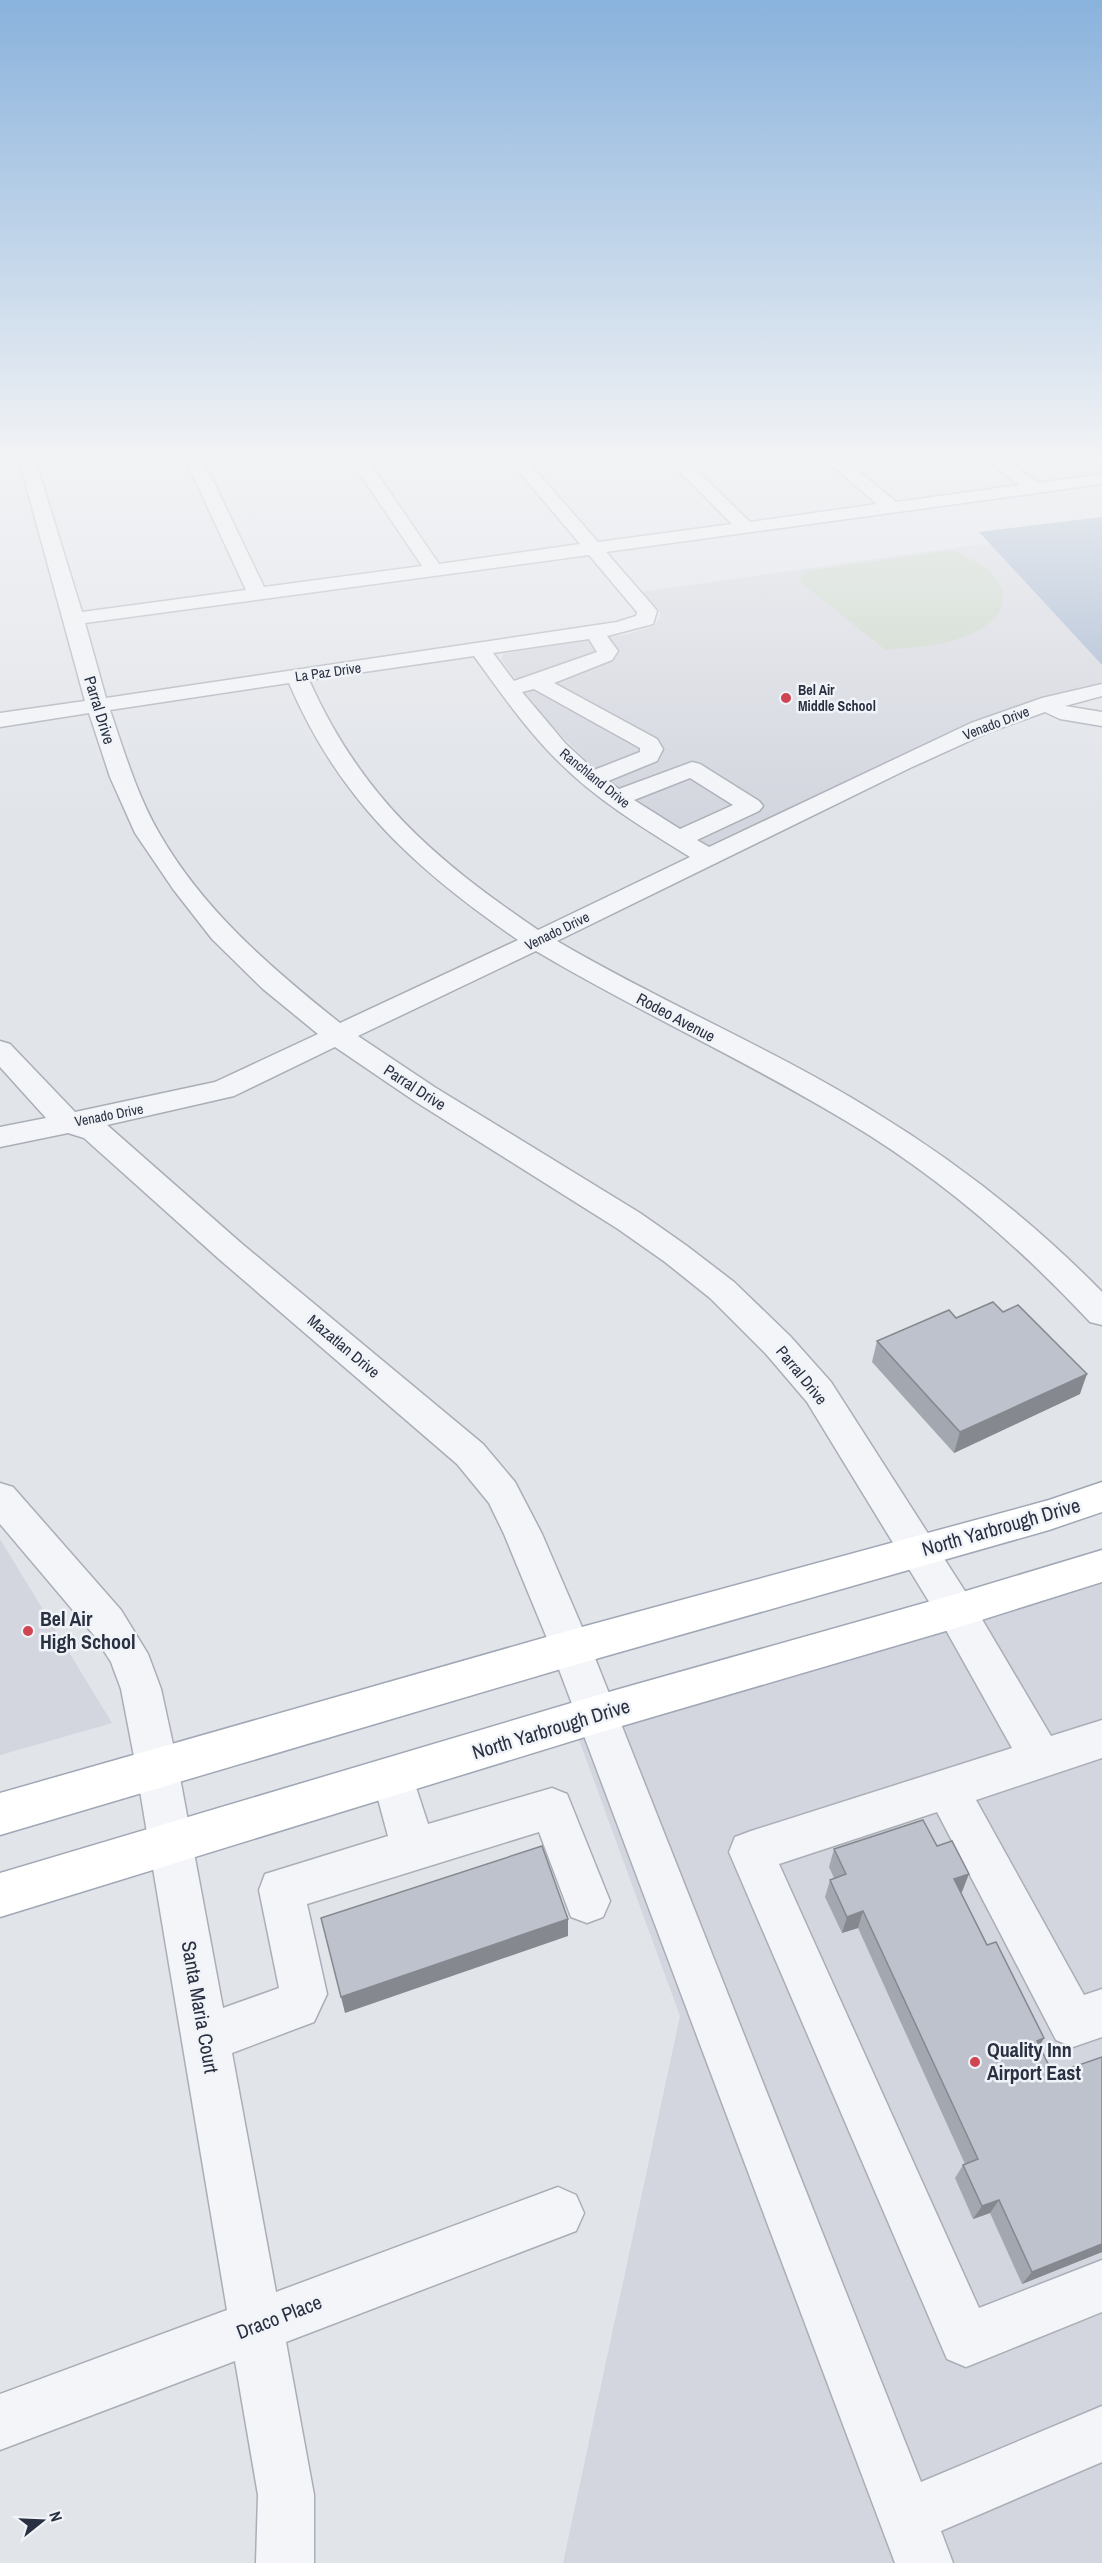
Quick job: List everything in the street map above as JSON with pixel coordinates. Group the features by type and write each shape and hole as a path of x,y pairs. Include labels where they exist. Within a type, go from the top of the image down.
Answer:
{"main road":[{"name":"North Yarbrough Drive","path":"0,1814 571,1648 1049,1515 1102,1497"},
{"name":"North Yarbrough Drive","path":"0,1895 598,1714 956,1611 1102,1566"}],"street":[{"name":"Parral Drive","path":"61,576 97,705 122,777 147,833 182,884 228,940 273,983 338,1036 426,1095 629,1221 722,1290 778,1345 819,1392 920,1550 1041,1759"},
{"path":"249,576 258,594"},
{"path":"74,619 393,576"},
{"name":"La Paz Drive","path":"0,720 639,624 646,620 647,611 617,576"},
{"path":"509,689 537,682 605,656 608,651 594,632"},
{"name":"Ranchland Drive","path":"480,649 545,735 592,779 708,857"},
{"name":"Rodeo Avenue","path":"296,676 309,706 338,759 364,795 408,842 464,891 536,941 857,1114 986,1205 1036,1249 1102,1313"},
{"path":"537,682 649,744 652,748 649,756 592,779"},
{"name":"Venado Drive","path":"0,1137 154,1106 224,1089 979,728 1047,704 1100,692"},
{"path":"1047,704 1060,712 1102,719"},
{"path":"618,798 692,770 751,806 679,839"},
{"name":"Mazatlan Drive","path":"0,1050 68,1123 95,1131 230,1251 470,1454 502,1493 523,1534 598,1714 916,2540"},
{"name":"Santa Maria Court","path":"0,1498 107,1622 128,1654 141,1689 157,1767 286,2495 285,2563"},
{"path":"1102,1739 751,1852 966,2340 1102,2286"},
{"path":"393,1777 414,1849"},
{"path":"947,1789 1073,2024 1102,2013"},
{"path":"205,2038 297,2006 304,1994 281,1890 552,1808 587,1901"},
{"name":"Draco Place","path":"0,2422 558,2213"},
{"path":"916,2540 1102,2434"}],"shaded area":[{"name":"Bel Air Middle School","path":"758,576 1019,576 1102,665 1102,683 1026,704 709,849 617,787 590,764 540,714 501,659 503,654 507,653 628,634 654,626 660,618 660,612 642,592"},
{"name":"Bel Air High School","path":"0,1539 112,1723 0,1755"},
{"path":"1102,1579 1102,2563 563,2563 680,2016 578,1737"}],"green space":[{"path":"803,576 994,576 1001,587 1002,607 990,622 964,637 938,644 886,650 799,581"}],"water":[{"path":"1019,576 1102,576 1102,665"}],"building":[{"path":"993,1302 1003,1312 1018,1305 1087,1374 960,1432 877,1341 949,1310 956,1318"},
{"name":"Quality Inn Airport East","path":"923,1820 937,1846 952,1841 969,1874 954,1879 987,1945 996,1942 1044,2038 1037,2041 1053,2074 1102,2057 1102,2244 1032,2272 999,2200 982,2206 963,2165 978,2159 863,1911 847,1917 830,1880 846,1874 834,1849"},
{"path":"542,1846 568,1919 341,1997 321,1918"}],"place":[{"name":"Bel Air Middle School","path":"786,698"},
{"name":"Bel Air High School","path":"28,1631"},
{"name":"Quality Inn Airport East","path":"975,2062"}]}
